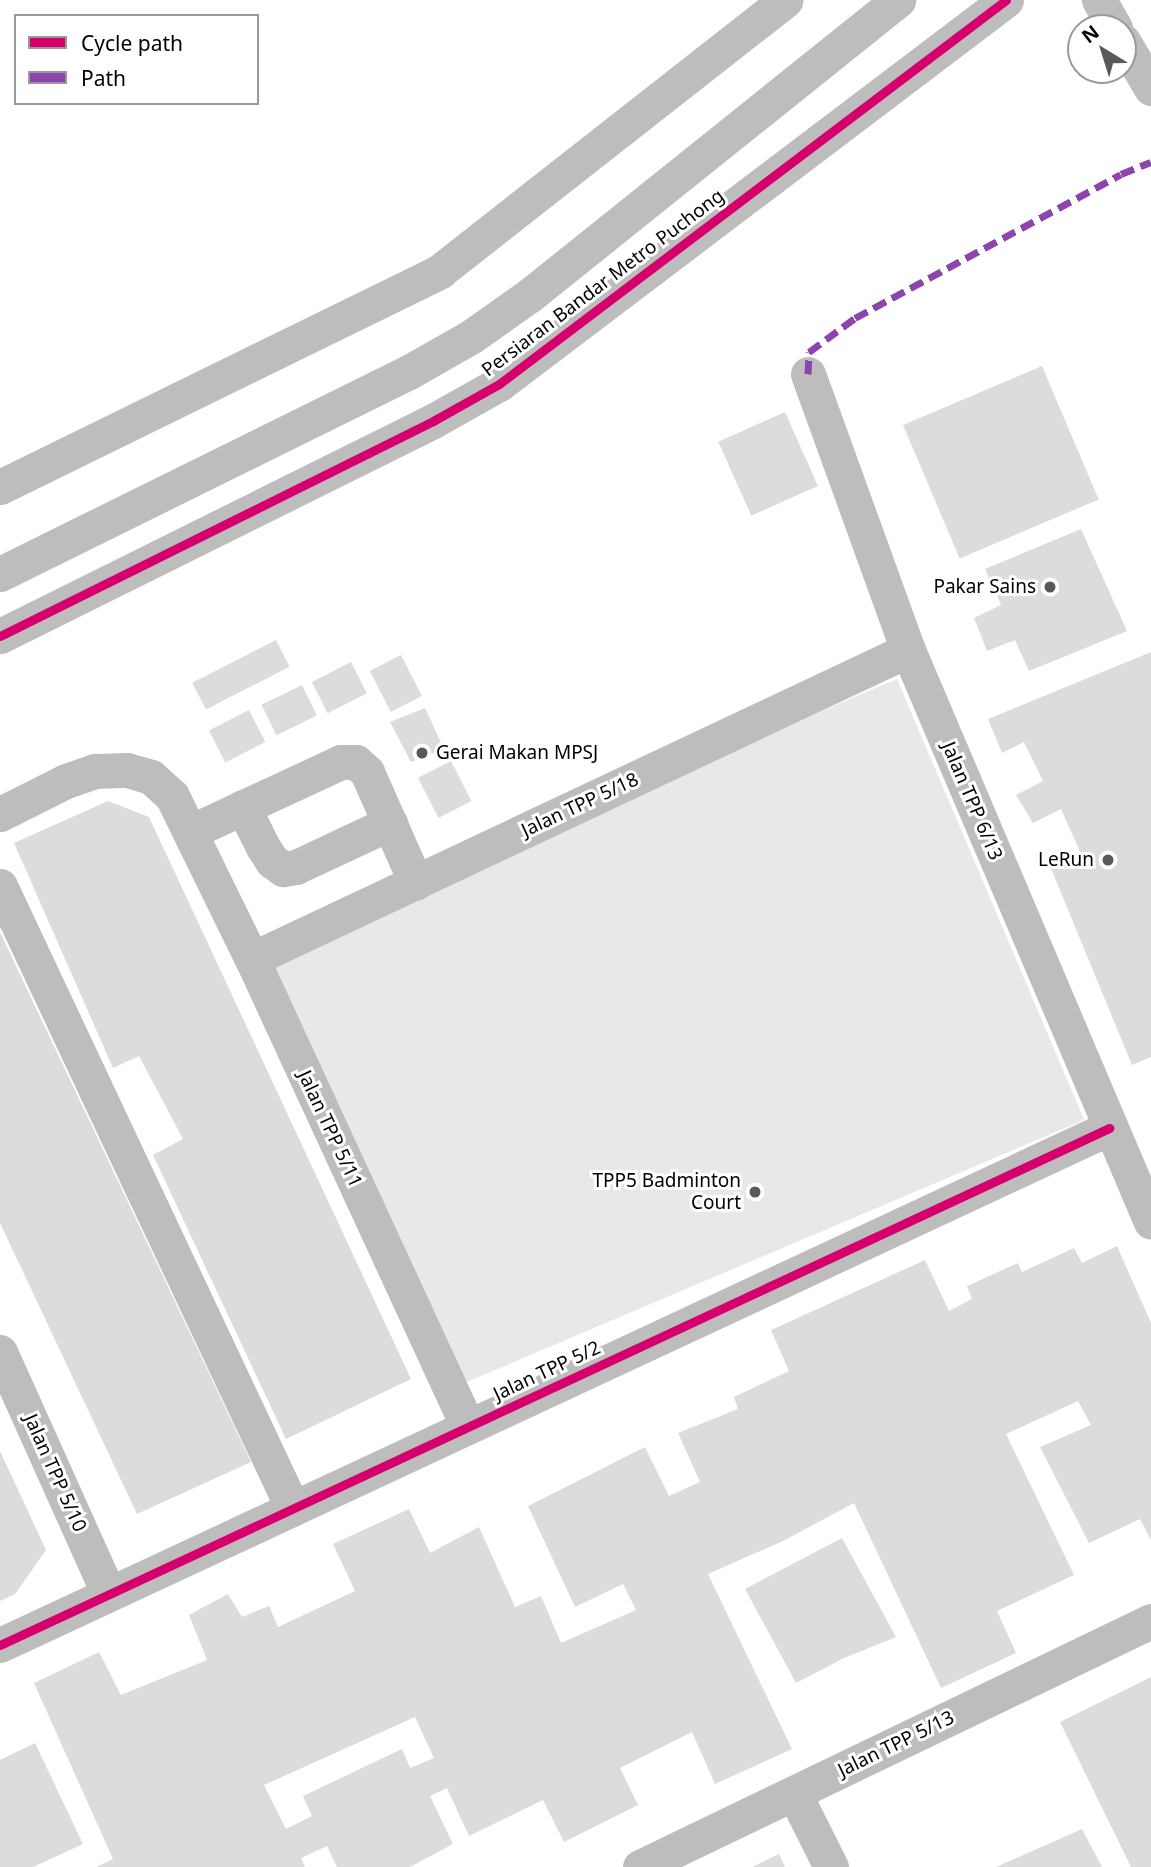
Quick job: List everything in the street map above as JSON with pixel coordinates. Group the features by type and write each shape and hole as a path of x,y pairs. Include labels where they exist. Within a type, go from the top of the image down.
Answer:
{"street":[{"path":"0,487 440,271 786,0"},
{"name":"Persiaran Bandar Metro Puchong","path":"0,573 409,372 472,337 530,295 898,0"},
{"name":"Persiaran Bandar Metro Puchong","path":"0,636 433,421 499,384 1006,0"},
{"path":"1137,64 1151,88"},
{"name":"Jalan TPP 6/13","path":"808,374 908,650 1151,1222"},
{"name":"Jalan TPP 5/18","path":"252,959 908,650"},
{"path":"190,832 341,762 356,762 367,772 416,883"},
{"name":"Jalan TPP 5/11","path":"0,814 66,781 95,771 127,770 151,777 173,796 252,959 468,1427"},
{"path":"243,807 272,861 283,869 296,867 390,822"},
{"path":"0,886 293,1509"},
{"name":"Jalan TPP 5/2","path":"0,1645 1109,1128"},
{"name":"Jalan TPP 5/10","path":"0,1352 109,1594"},
{"name":"Jalan TPP 5/13","path":"640,1867 1151,1621"},
{"path":"794,1793 831,1867"}],"shaded area":[{"path":"897,679 1084,1120 454,1388 266,947"}],"building":[{"path":"1042,366 1099,499 960,558 903,425"},
{"path":"785,412 818,486 751,516 718,442"},
{"name":"Pakar Sains","path":"1081,529 1127,631 1029,671 1015,640 987,651 974,618 1001,605 985,569"},
{"path":"276,640 290,667 206,709 192,683"},
{"name":"LeRun","path":"1151,652 1151,1057 1132,1065 1050,866 1081,854 1061,809 1033,823 1016,795 1043,781 1024,742 1002,753 988,719"},
{"path":"401,655 422,696 391,712 370,671"},
{"path":"351,662 367,693 328,713 312,682"},
{"path":"302,685 317,716 276,735 262,705"},
{"path":"425,708 444,749 411,762 390,722"},
{"path":"249,710 265,742 225,763 209,730"},
{"path":"451,761 471,801 438,818 418,778"},
{"path":"108,801 149,817 411,1379 286,1439 153,1155 183,1139 139,1056 113,1068 14,843"},
{"path":"0,932 251,1462 137,1514 0,1223"},
{"path":"1117,1246 1151,1323 1151,1540 1140,1519 1089,1543 1040,1447 1091,1425 1078,1401 1006,1434 1074,1575 997,1611 1016,1653 941,1688 854,1503 783,1541 708,1574 792,1749 715,1784 692,1732 620,1768 638,1805 564,1842 543,1800 469,1836 447,1788 430,1796 453,1844 410,1867 337,1867 327,1846 301,1858 305,1867 96,1867 113,1859 34,1683 99,1652 121,1695 207,1660 189,1615 228,1594 242,1617 269,1606 278,1627 355,1591 333,1544 409,1509 430,1553 479,1527 515,1607 541,1596 561,1643 636,1610 623,1584 575,1607 528,1506 645,1447 669,1496 700,1482 678,1433 738,1409 734,1397 789,1371 771,1330 925,1260 949,1311 972,1299 967,1286 1018,1263 1022,1272 1074,1248 1082,1263","holes":["415,1717 434,1758 410,1768 402,1749 303,1796 312,1816 286,1829 264,1785"]},
{"path":"0,1451 46,1550 15,1594 0,1601"},
{"path":"842,1538 896,1637 844,1658 796,1683 745,1589"},
{"path":"1151,1677 1151,1867 1131,1867 1060,1722"},
{"path":"35,1743 83,1844 33,1867 0,1867 0,1760"},
{"path":"1082,1829 1102,1867 996,1867"},
{"path":"779,1854 785,1867 752,1867"}],"marked path":[{"path":"808,374 809,352 855,318 1121,174 1151,162"}],"cycle path":[{"path":"0,636 433,421 499,384 1006,0"},
{"path":"0,1645 1109,1128"}],"place":[{"name":"Pakar Sains","path":"1050,587"},
{"name":"Gerai Makan MPSJ","path":"422,753"},
{"name":"LeRun","path":"1108,860"},
{"name":"TPP5 Badminton Court","path":"755,1192"}]}
